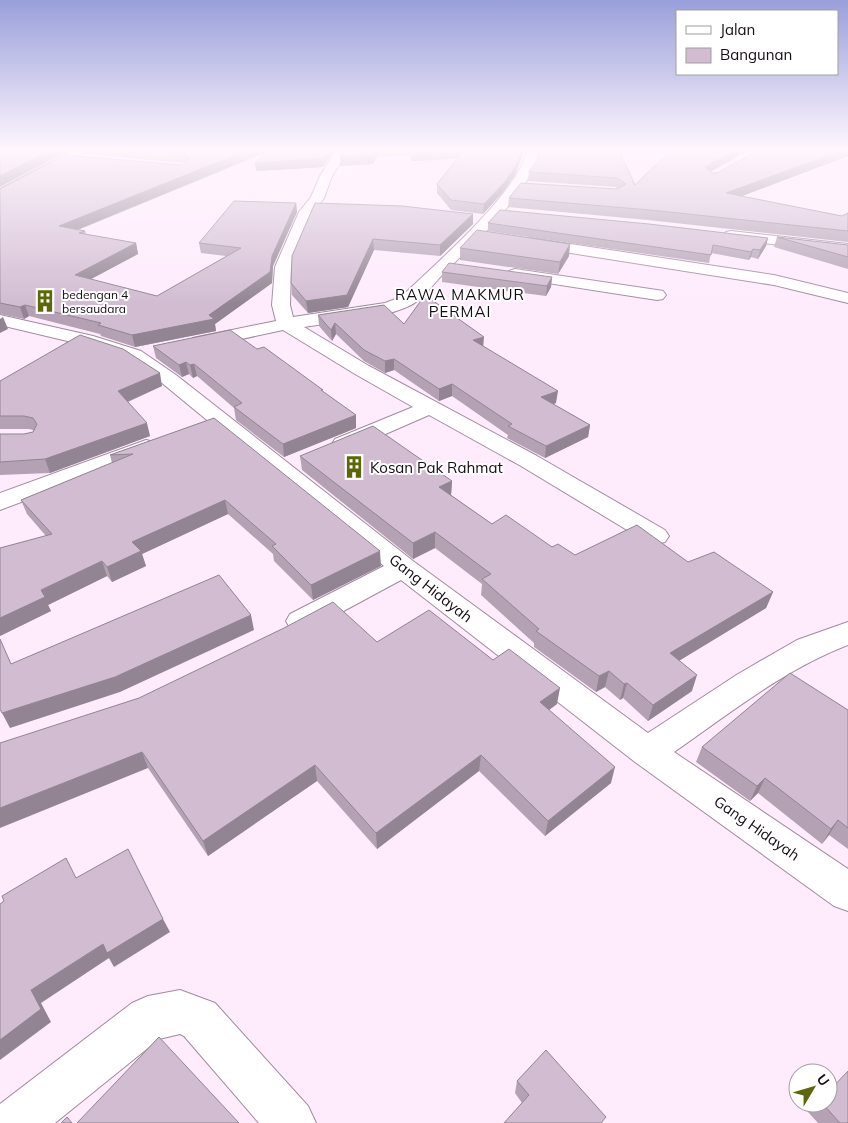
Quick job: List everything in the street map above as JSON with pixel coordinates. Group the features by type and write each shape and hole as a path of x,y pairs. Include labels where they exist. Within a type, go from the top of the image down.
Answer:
{"street":[{"path":"315,200 306,212 283,267 280,305 286,324 362,370 529,461 656,536"},
{"path":"491,216 502,200"},
{"path":"312,206 331,207"},
{"path":"182,345 286,324 388,308 407,300 442,264 471,227 491,216 514,214"},
{"path":"471,227 493,238"},
{"path":"714,233 848,249"},
{"path":"512,241 774,280 848,298"},
{"path":"442,264 462,267"},
{"path":"501,272 657,295"},
{"name":"Gang Hidayah","path":"0,320 144,353 169,379 220,420 290,465 403,566 647,752 848,892"},
{"path":"327,450 431,407"},
{"path":"193,430 220,420"},
{"path":"0,502 165,440"},
{"path":"275,635 403,566"},
{"path":"647,752 749,683 808,648 848,633"},
{"path":"16,1123 148,1018 180,1012 200,1019 291,1123"}],"building":[{"path":"0,200 123,200 59,226 85,231 79,233 136,243 75,275 157,296 241,248 199,243 234,201 296,203 272,256 270,272 209,315 214,319 132,335 98,325 101,323 25,305 20,307 0,303"},
{"path":"454,200 487,200 484,204"},
{"path":"537,200 763,200 842,216 848,213 848,231"},
{"path":"315,203 402,206 473,214 440,245 373,239 347,295 306,301 291,283 292,256"},
{"path":"500,210 649,224 768,238 760,250 753,249 751,252 713,245 711,255 488,223"},
{"path":"477,230 570,244 560,262 460,248"},
{"path":"777,237 848,245 848,257"},
{"path":"449,263 552,277 547,286 442,272"},
{"path":"425,295 484,337 473,340 558,391 541,397 590,425 546,446 508,426 512,424 452,384 439,389 394,359 385,361 364,350 335,323 331,330 318,315 384,305 404,324"},
{"path":"230,330 257,349 264,347 356,415 283,444 234,407 242,403 194,364 190,365 186,362 179,365 153,346"},
{"path":"80,335 123,349 160,373 118,391 147,423 45,459 0,462 0,434 33,432 37,424 33,418 24,416 0,416 0,381"},
{"path":"214,418 380,551 311,585 272,546 276,544 225,500 132,542 141,551 107,567 102,561 41,590 45,597 0,618 0,548 52,534 21,500 133,454 110,455"},
{"path":"373,426 452,481 439,487 492,524 506,515 552,547 558,544 575,555 637,525 688,562 714,552 773,592 670,653 697,675 653,705 627,683 624,684 609,671 599,676 536,631 539,629 482,579 491,574 435,532 413,543 300,456"},
{"path":"219,575 251,615 115,677 2,713 0,709 0,639 11,664"},
{"path":"333,602 377,642 429,610 493,660 509,649 560,688 540,702 615,767 548,821 481,755 376,833 315,765 203,841 142,752 0,808 0,743 139,698 284,628"},
{"path":"790,673 848,710 848,828 838,820 831,829 765,778 757,786 702,747"},
{"path":"128,849 163,919 107,953 103,944 31,990 41,1009 0,1040 0,904 4,901 2,896 66,858 76,878"},
{"path":"159,1037 239,1123 77,1123"},
{"path":"546,1050 606,1117 601,1123 504,1123 529,1095 517,1081"},
{"path":"848,1071 848,1123 840,1123 831,1113 838,1113 838,1082"},
{"path":"67,1117 72,1123 61,1123"}],"place":[{"name":"bedengan 4 bersaudara","path":"45,301"},
{"name":"Kosan Pak Rahmat","path":"354,467"}],"district":[{"name":"RAWA MAKMUR PERMAI","path":"460,302"}]}
